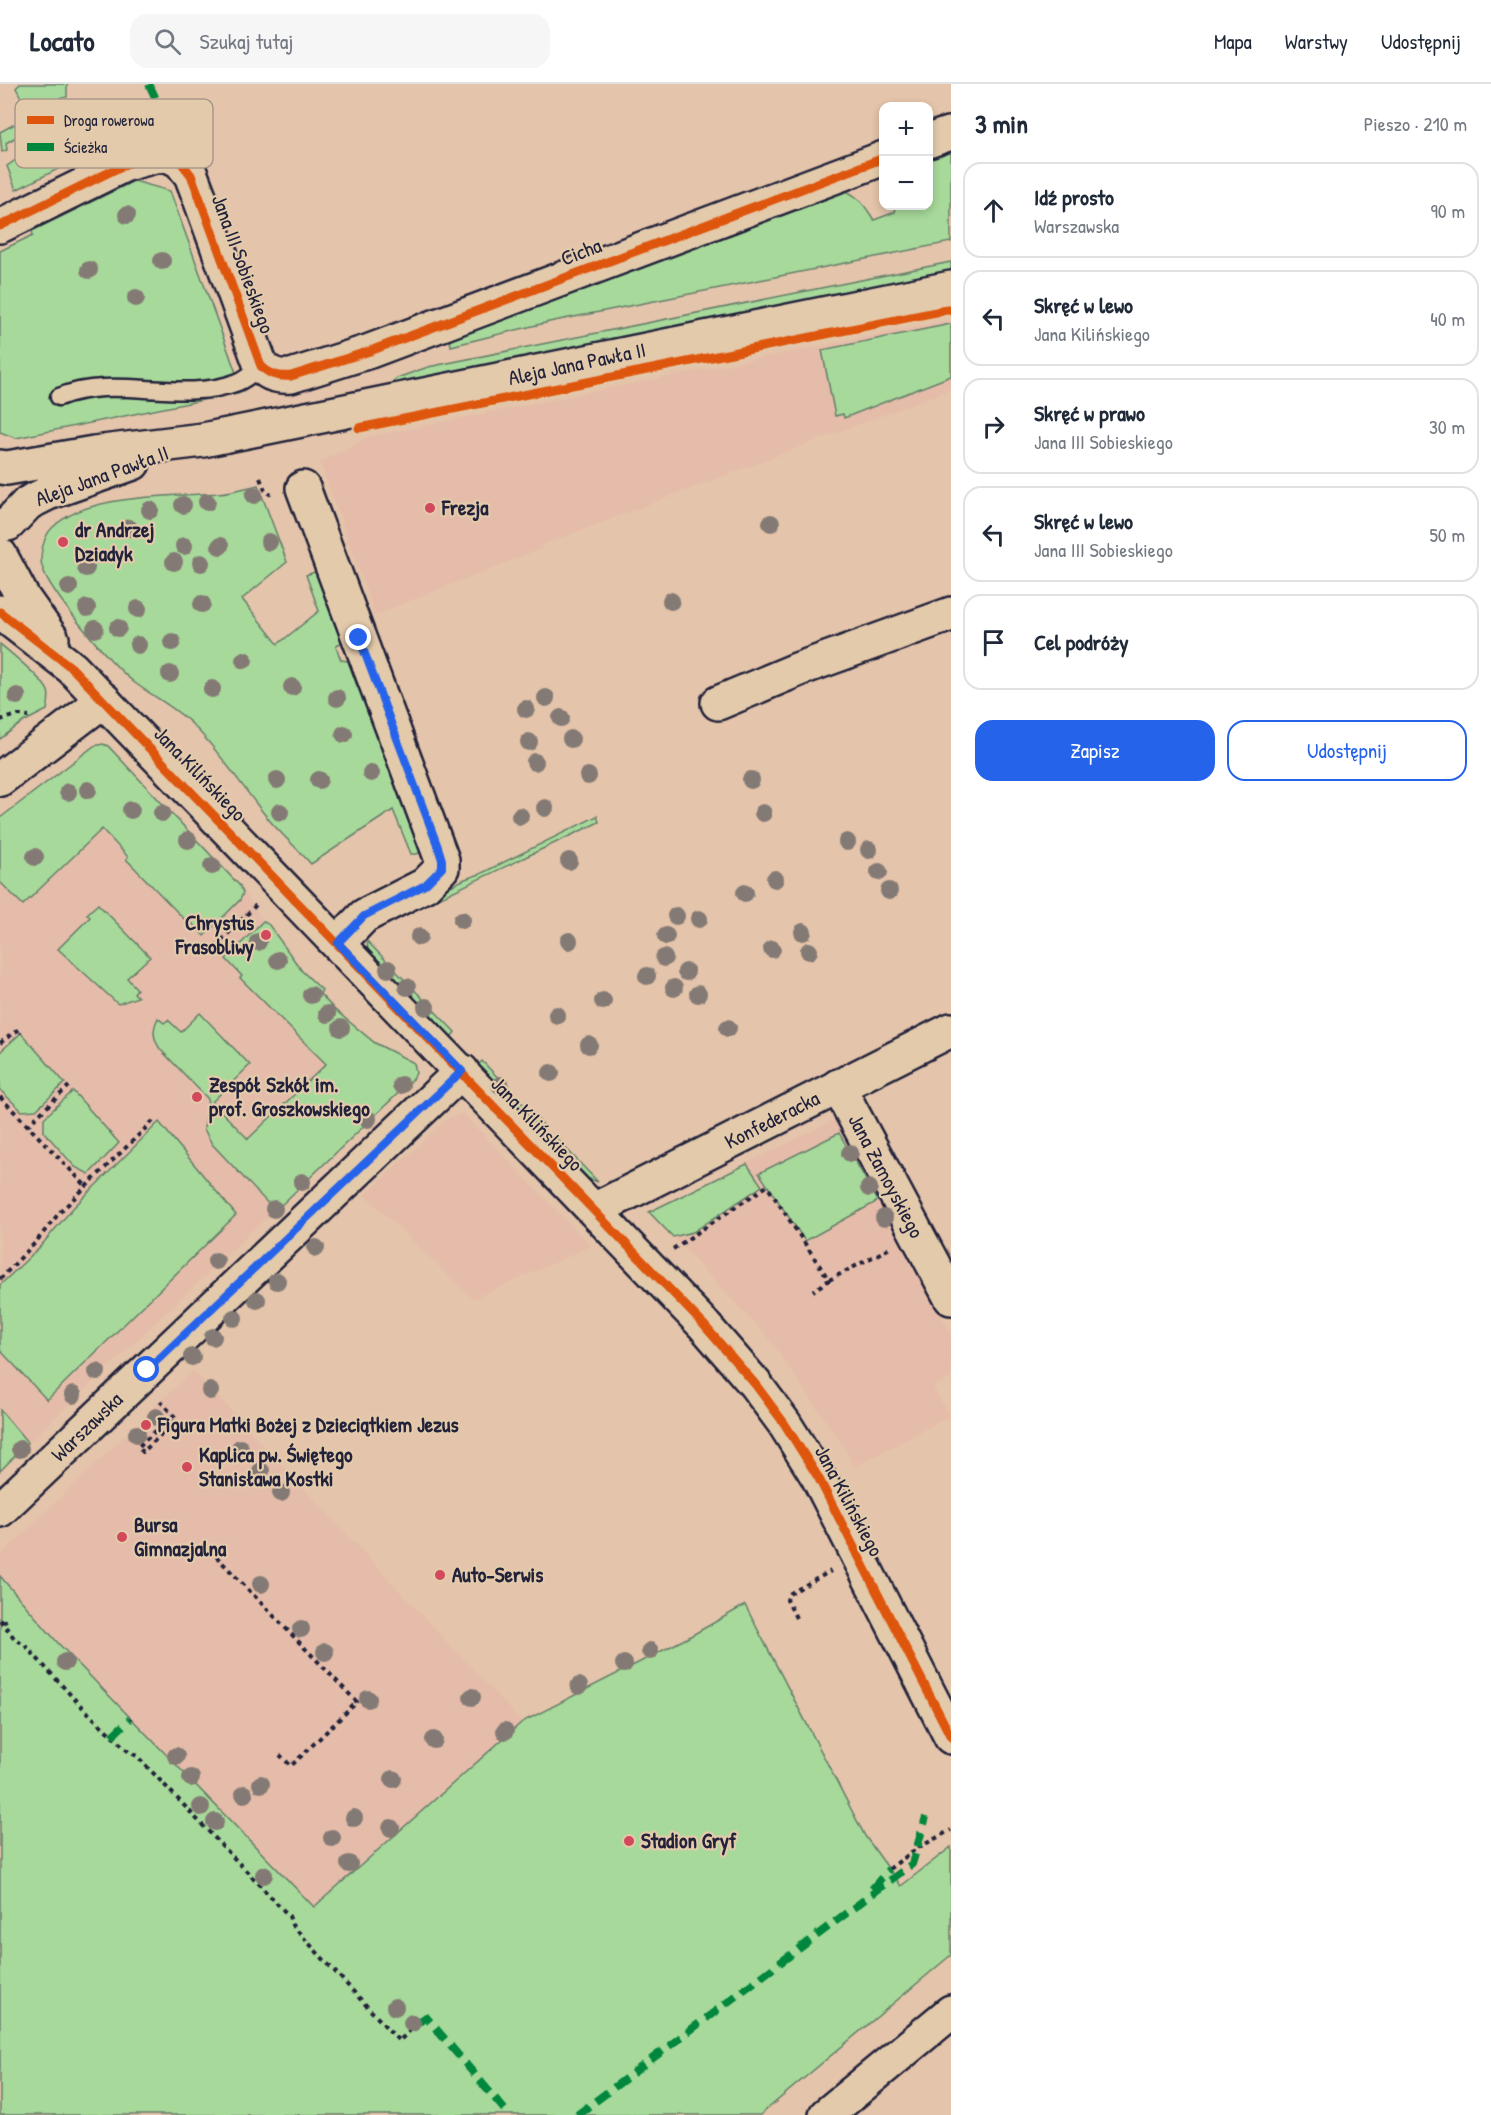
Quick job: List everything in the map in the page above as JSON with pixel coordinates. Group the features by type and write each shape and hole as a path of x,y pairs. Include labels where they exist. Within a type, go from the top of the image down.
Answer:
{"street":[{"name":"Cicha","path":"276,371 370,351 879,160"},
{"name":"Jana III Sobieskiego","path":"0,226 118,168"},
{"name":"Jana III Sobieskiego","path":"185,168 276,371"},
{"name":"Aleja Jana Pawła II","path":"0,467 7,468 94,453 203,440 951,288"},
{"name":"Aleja Jana Pawła II","path":"2,533 28,503 48,493 99,473 203,440"},
{"path":"303,488 442,860 442,868 425,885 364,916 338,943"},
{"name":"Jana Kilińskiego","path":"2,533 23,598 72,668"},
{"name":"Jana Kilińskiego","path":"0,612 72,668 104,700 703,1324 755,1384 784,1423 818,1477 951,1737"},
{"path":"718,703 799,669 951,614"},
{"path":"0,779 104,700"},
{"name":"Konfederacka","path":"594,1210 951,1030"},
{"name":"Warszawska","path":"0,1510 462,1071"},
{"name":"Jana Zamoyskiego","path":"838,1086 951,1298"},
{"path":"826,2115 951,2012"}],"lane":[{"path":"59,397 73,391 101,388 154,388 187,392 276,371"}],"path":[{"path":"0,720 18,716 38,718"},
{"path":"215,947 259,902"},
{"path":"0,1043 19,1029 21,1033"},
{"path":"27,1126 69,1086"},
{"path":"0,1097 86,1186"},
{"path":"0,1279 19,1261 60,1212 153,1121"},
{"path":"671,1251 767,1186 829,1280"},
{"path":"813,1291 829,1280 917,1234"},
{"path":"155,1395 177,1419 143,1452 138,1447 173,1415"},
{"path":"210,1550 357,1702 291,1766 280,1755"},
{"path":"796,1617 787,1599 789,1594 840,1567"},
{"path":"9,1617 1,1621 15,1638 24,1644 79,1704 129,1752 137,1756 289,1916 292,1925 399,2041 419,2022"},
{"path":"889,1869 916,1849 951,1830"}],"shaded area":[{"path":"951,320 951,389 542,545 542,548 375,615 320,462 368,437"},
{"name":"Zespół Szkół im. prof. Groszkowskiego","path":"103,744 108,746 240,886 263,921 269,925 302,971 322,990 320,994 335,1010 375,1043 414,1063 416,1073 413,1079 28,1443 0,1410 0,818 94,746"},
{"path":"463,1114 591,1246 473,1299 365,1195 447,1119"},
{"path":"838,1118 951,1334 951,1378 933,1387 949,1416 854,1467 845,1448 766,1335 649,1212"},
{"path":"193,1370 522,1722 314,1907 58,1643 0,1576 0,1556"}],"green space":[{"path":"20,84 67,84 67,97 22,99 16,88"},
{"path":"15,124 15,137 6,143 7,150 2,152 0,132"},
{"path":"951,145 951,242 549,322 451,346 449,336 840,189 856,197 874,220 895,212 895,210 933,210 933,153"},
{"path":"15,160 15,168 60,168 16,190 7,166"},
{"path":"134,181 170,191 243,392 16,438 0,432 0,251 33,235 32,231"},
{"path":"951,262 951,271 389,385 397,378 428,367"},
{"path":"951,324 951,376 844,418 843,414 835,416 822,350"},
{"path":"258,485 287,562 242,599 278,644 319,611 306,575 318,571 344,639 336,647 341,660 348,661 357,686 366,700 424,850 417,854 411,854 393,810 311,864 270,821 214,748 193,725 135,683 97,645 68,610 47,578 42,566 42,551 49,531 67,517 86,508 130,499 223,492"},
{"path":"0,644 40,680 49,696 47,710 23,722 0,739"},
{"path":"103,744 108,746 240,886 243,893 240,900 204,936 187,918 184,919 126,859 128,857 102,829 23,905 0,882 0,818 94,746"},
{"path":"597,816 599,822 374,929 381,920"},
{"path":"98,904 150,957 127,978 137,989 134,993 138,997 118,1004 58,949 90,917 87,914"},
{"path":"263,921 269,925 302,971 322,990 320,994 335,1010 375,1043 414,1063 416,1073 413,1079 275,1211 212,1144 204,1129 208,1099 160,1049 154,1034 158,1018 164,1023 168,1020 181,1032 200,1013 250,1065 212,1102 248,1139 326,1064 240,978 242,976 226,959"},
{"path":"367,941 455,1032 451,1037 368,950"},
{"path":"21,1033 65,1083 36,1110 22,1111 0,1090 0,1052"},
{"path":"482,1061 544,1126 540,1130 478,1065"},
{"path":"73,1091 119,1143 89,1174 75,1167 44,1132 44,1118"},
{"path":"159,1122 236,1215 47,1400 0,1350 0,1285 39,1248 73,1208"},
{"path":"839,1133 878,1201 805,1241 759,1173"},
{"path":"557,1139 598,1182 587,1178 553,1143"},
{"path":"747,1164 762,1186 693,1232 673,1237 649,1212"},
{"path":"0,1410 28,1443 0,1471"},
{"name":"Stadion Gryf","path":"0,1576 58,1643 314,1907 522,1722 687,1638 745,1605 865,1836 901,1886 951,1847 951,1955 760,2115 0,2115"}],"marked path":[{"path":"149,84 156,99"},
{"path":"112,1736 130,1719"},
{"path":"577,2115 912,1864 926,1817"},
{"path":"872,1889 889,1869"},
{"path":"419,2022 426,2017 509,2115"}],"cycle path":[{"path":"186,168 191,175 261,366 274,375 291,376 370,351 879,160"},
{"path":"0,226 118,168"},
{"path":"359,428 951,309"},
{"path":"0,612 72,668 703,1324 755,1384 784,1423 818,1477 951,1737"}],"place":[{"name":"Frezja","path":"430,508"},
{"name":"dr Andrzej Dziadyk","path":"63,542"},
{"name":"Chrystus Frasobliwy","path":"266,935"},
{"name":"Zespół Szkół im. prof. Groszkowskiego","path":"197,1097"},
{"name":"Figura Matki Bożej z Dzieciątkiem Jezus","path":"146,1425"},
{"name":"Kaplica pw. Świętego Stanisława Kostki","path":"187,1467"},
{"name":"Bursa Gimnazjalna","path":"122,1537"},
{"name":"Auto-Serwis","path":"440,1575"},
{"name":"Stadion Gryf","path":"629,1841"}],"route":[{"path":"147,1370 462,1071 338,943 364,916 425,885 442,868 438,847 359,638"}]}
